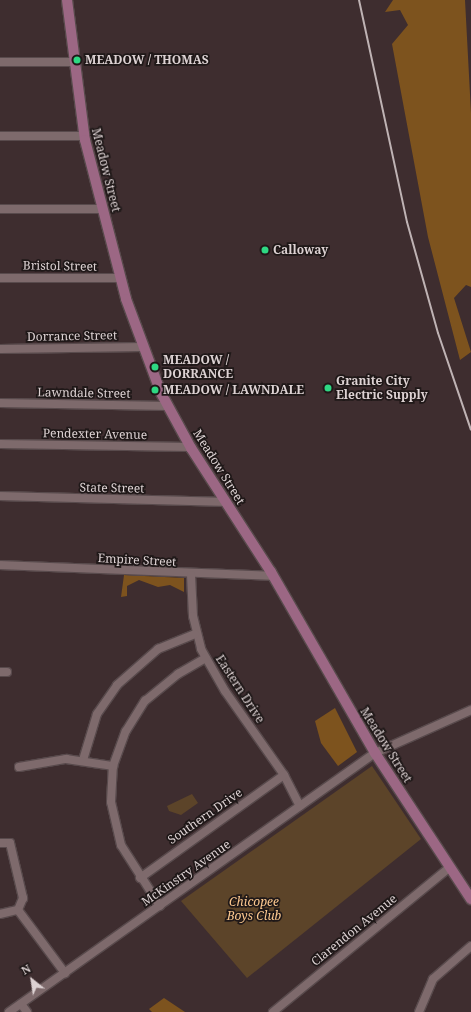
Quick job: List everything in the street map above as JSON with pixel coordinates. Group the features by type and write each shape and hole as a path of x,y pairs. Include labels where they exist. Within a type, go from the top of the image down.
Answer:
{"main road":[{"name":"Meadow Street","path":"67,0 72,62 84,136 121,278 144,347 168,406 190,447 273,576 375,753 471,899"}],"street":[{"path":"0,62 72,62"},
{"path":"0,136 84,136"},
{"path":"0,209 103,209"},
{"name":"Bristol Street","path":"0,278 121,278"},
{"name":"Dorrance Street","path":"0,349 144,347"},
{"name":"Lawndale Street","path":"0,403 168,406"},
{"name":"Pendexter Avenue","path":"0,444 190,447"},
{"name":"State Street","path":"0,496 224,502"},
{"name":"Empire Street","path":"0,565 191,575 273,576"},
{"name":"Eastern Drive","path":"191,575 195,634 206,658 284,775 300,806"},
{"path":"83,760 97,714 117,685 158,649 195,634"},
{"path":"160,906 140,878 121,845 113,815 110,786 113,766 126,731 145,701 178,674 206,658"},
{"path":"375,753 471,710"},
{"name":"McKinstry Avenue","path":"9,1012 375,753"},
{"path":"18,767 42,761 83,760 113,766"},
{"name":"Southern Drive","path":"140,878 284,775"},
{"path":"0,843 10,843 23,898 18,910"},
{"name":"Clarendon Avenue","path":"273,1012 450,868"},
{"path":"0,914 18,910"},
{"path":"18,910 65,973"},
{"path":"419,1012 432,979 471,946"},
{"path":"21,1004 27,1012"}],"green space":[{"name":"Chicopee Boys Club","path":"372,766 421,839 247,978 181,901"},
{"path":"192,794 198,803 181,815 169,811 167,806"}],"shaded area":[{"path":"393,0 465,0 471,113 471,287 466,285 454,298 471,352 460,360 428,237 392,44 408,25 400,10 385,12"},
{"path":"124,575 184,578 184,592 170,585 158,587 139,580 127,586 127,596 121,597"},
{"path":"335,708 357,752 338,766 321,743 315,721"},
{"path":"164,998 185,1012 152,1012 149,1009"}],"railway":[{"path":"359,0 407,222 438,333 471,430"}],"place":[{"name":"MEADOW / THOMAS","path":"77,60"},
{"name":"Calloway","path":"265,250"},
{"name":"MEADOW / DORRANCE","path":"155,367"},
{"name":"Granite City Electric Supply","path":"328,388"},
{"name":"MEADOW / LAWNDALE","path":"155,390"}]}
